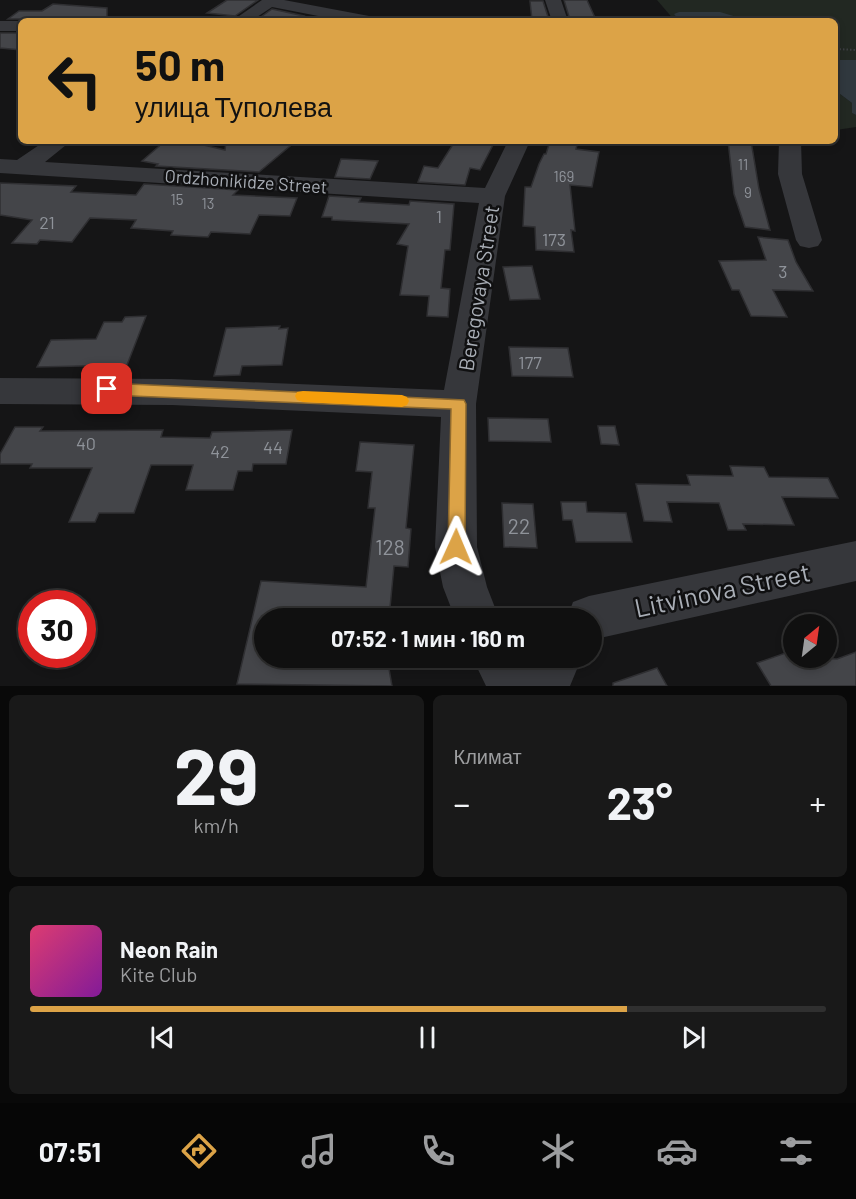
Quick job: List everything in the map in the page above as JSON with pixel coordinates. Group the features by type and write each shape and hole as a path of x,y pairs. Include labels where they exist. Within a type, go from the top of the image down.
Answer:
{"street":[{"path":"553,0 559,18"},
{"path":"245,18 271,1 354,18"},
{"path":"0,26 18,26"},
{"path":"11,166 54,144"},
{"name":"Beregovaya Street","path":"473,608 465,587 456,547 459,404 493,196 518,144"},
{"path":"790,144 790,174 809,240"},
{"name":"Ordzhonikidze Street","path":"11,166 493,196"},
{"path":"0,391 130,390 459,404"},
{"name":"Litvinova Street","path":"602,615 856,561"},
{"path":"501,668 512,686"},
{"path":"546,686 554,668"}],"path":[{"path":"838,49 856,50"}],"shaded area":[{"path":"657,0 856,0 856,60 838,60 838,18 672,18"},
{"path":"720,12 740,18 677,18 674,14"},
{"path":"838,60 856,60 856,115 852,113 852,103 838,92"},
{"path":"838,92 852,103 852,113 856,115 856,127 838,130"}],"building":[{"path":"227,0 258,0 235,16 207,13"},
{"path":"564,0 587,0 595,18 569,18"},
{"path":"530,1 543,1 548,18 532,18"},
{"path":"53,4 107,8 107,18 8,19 19,11 42,11"},
{"path":"272,9 304,16 302,18 259,18"},
{"path":"0,33 18,33 18,50 0,48"},
{"path":"162,144 200,144 225,150 226,144 292,144 259,172 156,166 158,164 142,161"},
{"path":"453,144 493,144 480,170 470,168 465,185 418,182 424,166 438,168"},
{"path":"549,144 577,144 576,149 599,152 592,187 570,185 575,231 571,230 574,252 536,250 535,227 523,226 525,187 531,187 539,164"},
{"path":"728,144 752,144 759,189 770,230 745,227 734,194"},
{"path":"341,159 378,161 370,179 335,177"},
{"path":"0,183 76,186 71,192 136,195 144,184 238,190 233,195 297,198 290,216 259,215 250,234 211,232 208,237 171,235 173,231 131,228 136,220 90,218 72,242 40,240 37,244 12,243 32,220 0,215"},
{"path":"329,196 361,198 359,202 409,205 410,201 454,204 450,250 445,250 441,288 450,289 448,317 427,316 429,296 400,295 408,246 397,244 409,224 332,220 332,217 322,217"},
{"path":"758,237 788,240 796,262 813,291 773,290 787,317 751,316 739,290 732,290 719,261 766,260"},
{"path":"532,266 540,299 510,300 503,267"},
{"path":"146,316 127,365 37,367 51,340 96,339 104,322 122,322 125,317"},
{"path":"280,326 279,329 288,328 282,365 242,366 240,375 214,376 226,328"},
{"path":"509,347 568,348 573,377 512,376"},
{"path":"488,418 548,419 551,442 489,441"},
{"path":"598,426 615,426 619,445 601,444"},
{"path":"15,427 43,427 40,431 163,430 161,437 210,438 212,432 292,430 286,464 253,464 252,471 238,471 233,490 186,490 193,465 151,465 134,513 99,513 95,522 69,522 92,468 30,468 32,464 0,464 0,454"},
{"path":"360,442 414,445 406,528 411,529 408,567 394,566 390,608 255,608 261,581 366,587 375,508 368,508 372,472 356,471"},
{"path":"730,466 764,467 769,477 828,478 838,498 782,497 794,525 743,524 746,530 728,530 719,503 667,502 672,522 644,521 636,484 690,485 687,475 733,476"},
{"path":"561,502 586,502 587,512 626,513 632,542 576,542 572,520 563,520"},
{"path":"502,503 533,504 537,548 504,547"},
{"path":"254,611 254,668 389,668 392,686 237,684"},
{"path":"856,652 856,686 771,686 757,663 783,654 783,668 837,668 837,659"},
{"path":"657,668 667,686 613,686 613,683"}],"slow traffic":[{"path":"303,396 402,401"}],"route":[{"path":"107,389 459,404 456,547"}]}
